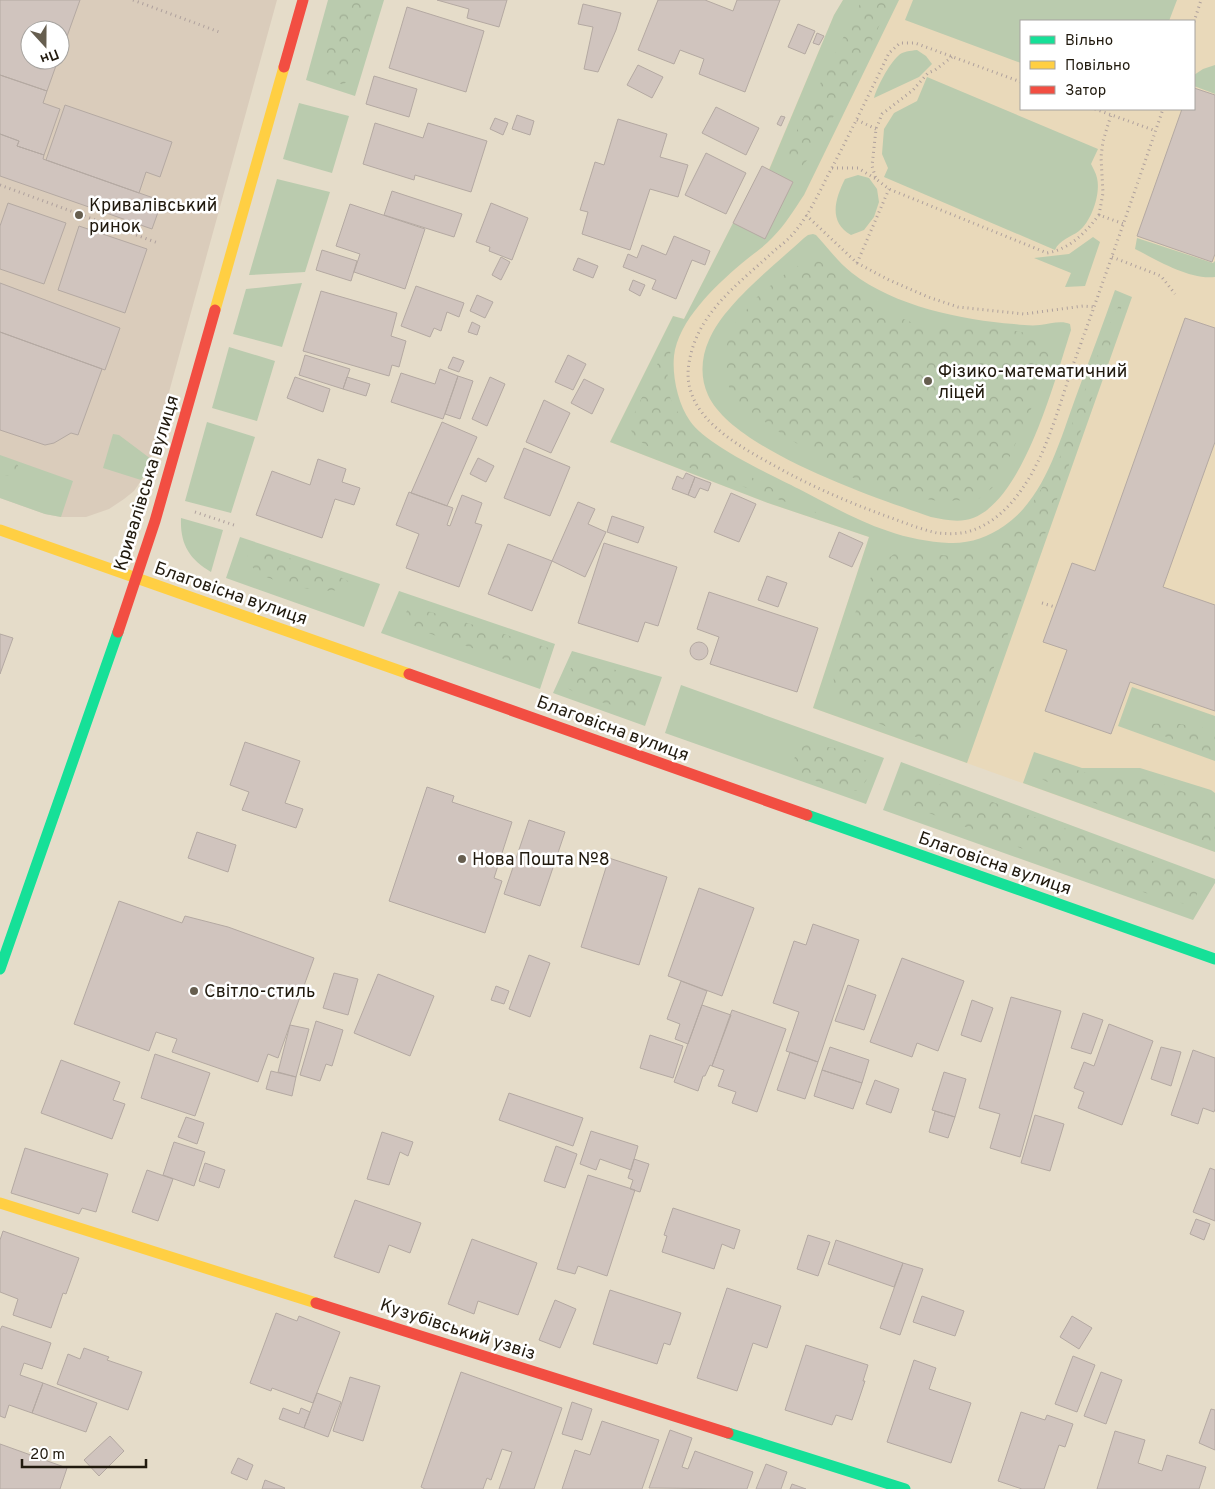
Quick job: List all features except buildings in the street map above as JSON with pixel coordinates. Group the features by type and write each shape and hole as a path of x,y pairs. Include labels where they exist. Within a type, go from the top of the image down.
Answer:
{"street":[{"name":"Кривалівська вулиця","path":"0,969 137,578 155,521 303,0"},
{"name":"Благовісна вулиця","path":"0,530 1215,959"},
{"name":"Кузубівський узвіз","path":"0,1203 905,1489"}],"path":[{"path":"133,0 222,33"},
{"path":"1195,20 1201,0"},
{"path":"1020,82 914,43 900,43 889,53 832,168 796,231 722,299 706,318 695,340 689,363 688,383 692,396 709,421 726,436 755,455 807,483 872,511 913,526 937,533 964,533 992,520 1008,507 1027,481 1044,446 1095,307 1163,110"},
{"path":"876,179 872,166 876,128 882,114 913,90 928,73 952,57"},
{"path":"1098,110 1156,131"},
{"path":"832,168 858,168 888,189 1047,253 1059,251 1088,230 1099,215 1103,193 1101,157 1103,142 1111,115"},
{"path":"857,120 876,128"},
{"path":"0,185 158,243"},
{"path":"857,262 888,189"},
{"path":"806,215 857,262 889,280 928,297 958,307 1024,314 1083,306 1095,307"},
{"path":"1099,215 1124,224"},
{"path":"1112,257 1161,276 1175,294"},
{"path":"192,511 237,526"},
{"path":"1042,603 1055,607"}],"shaded area":[{"name":"Кривалівський ринок","path":"0,0 277,0 147,472 134,491 109,509 86,517 61,517 45,514 0,498"},
{"name":"Фізико-математичний ліцей","path":"843,0 1215,0 1215,852 813,708 869,537 768,503 610,442 673,316 684,319 762,166 769,169 834,15"}],"green space":[{"path":"328,0 384,0 355,96 306,80"},
{"path":"339,0 376,0 361,48 347,81 343,85 328,75 324,65 329,36"},
{"path":"843,0 899,0 804,195 777,233 709,294 682,330 674,356 675,381 682,406 690,421 698,430 724,450 740,459 876,527 903,536 934,542 956,543 978,539 1004,526 1019,514 1031,499 1041,483 1058,446 1115,290 1132,297 967,763 813,708 869,537 768,503 610,442 673,316 684,319 733,223 765,238 793,182 769,170 834,15"},
{"path":"862,0 892,0 840,105 811,156 802,166 796,168 788,164 788,154 798,128"},
{"path":"913,0 1177,0 1169,20 1020,20 1020,63 905,20"},
{"path":"917,50 926,56 932,64 919,77 874,98 884,76 898,56 907,51"},
{"path":"1215,65 1215,94 1195,86 1195,74"},
{"path":"927,77 1098,149 1091,164 1097,178 1098,192 1091,214 1083,227 1062,241 1055,250 884,177 888,168 882,154 884,129 894,113 917,101"},
{"path":"299,103 349,116 332,173 283,159"},
{"path":"858,175 869,178 877,189 879,202 874,217 864,230 851,235 839,224 836,217 836,202 845,179"},
{"path":"277,179 330,192 305,272 249,275"},
{"path":"813,234 852,273 869,285 908,303 951,315 994,322 1030,325 1059,322 1070,324 1071,330 1046,406 1022,463 1008,488 991,506 973,518 958,521 931,517 842,485 775,453 746,435 722,415 708,395 703,375 703,360 706,347 716,326 751,286 804,238"},
{"path":"1093,237 1100,242 1085,286 1065,287 1071,273 1034,258 1069,254"},
{"path":"1137,238 1213,263 1215,261 1215,277 1205,277 1184,272 1135,249"},
{"path":"815,260 839,269 884,311 913,323 953,330 1002,328 1049,338 1052,341 1051,355 1035,400 1005,467 992,488 980,498 938,501 887,492 849,476 785,436 740,404 729,387 726,369 729,332 757,297 782,276 804,262"},
{"path":"302,283 282,347 233,334 246,289"},
{"path":"1123,302 1110,346 1025,592 974,716 963,737 957,744 937,743 884,726 855,713 838,700 834,690 834,671 837,654 871,577 879,565 894,554 907,552 953,556 980,552 1005,537 1025,515 1058,462 1108,328 1120,303"},
{"path":"672,341 668,375 669,394 673,404 688,426 707,446 728,463 817,513 688,467 656,452 634,437 629,425 664,350"},
{"path":"229,347 275,361 257,421 212,408"},
{"path":"207,422 255,437 231,513 185,501"},
{"path":"113,434 119,435 151,459 147,472 141,480 103,468"},
{"path":"0,455 73,481 61,517 45,514 0,498"},
{"path":"0,457 16,463 23,472 19,478 0,474"},
{"path":"181,518 223,530 211,572 197,562 187,550 182,536"},
{"path":"240,537 380,584 364,627 226,578"},
{"path":"261,549 335,574 354,585 334,591 320,590 291,585 266,577 253,568 247,552"},
{"path":"399,591 555,644 540,689 381,633"},
{"path":"408,609 431,612 549,648 541,665 519,664 422,631 408,622 404,616"},
{"path":"572,651 662,677 645,726 553,693"},
{"path":"587,662 602,664 649,685 650,688 645,705 638,707 616,706 581,695 564,686 565,677 570,669 576,664"},
{"path":"681,685 884,758 866,804 665,733"},
{"path":"1132,687 1215,716 1215,761 1118,726"},
{"path":"1174,723 1215,730 1215,756 1154,732 1145,726 1146,724"},
{"path":"808,744 824,746 857,755 871,765 867,780 856,791 849,791 824,784 801,773 795,769 793,760 802,747"},
{"path":"1034,752 1082,768 1140,768 1211,790 1215,793 1215,852 1023,783"},
{"path":"901,762 1215,879 1215,883 1193,920 883,810"},
{"path":"1049,766 1071,768 1101,778 1142,778 1199,798 1207,803 1215,812 1215,841 1202,840 1155,826 1070,793 1037,776 1039,771"},
{"path":"916,776 1007,807 1180,871 1195,880 1198,886 1197,896 1194,902 1186,904 1166,900 1057,862 921,810 905,800 900,794 906,777"}],"traffic: fast":[{"path":"0,969 118,632"},
{"path":"807,815 1215,959"},
{"path":"728,1433 905,1489"}],"traffic: slow":[{"path":"215,310 284,67"},
{"path":"0,530 409,674"},
{"path":"0,1203 316,1303"}],"traffic: jam":[{"path":"284,67 303,0"},
{"path":"118,632 155,521 215,310"},
{"path":"409,674 807,815"},
{"path":"316,1303 728,1433"}],"place":[{"name":"Кривалівський ринок","path":"79,215"},
{"name":"Фізико-математичний ліцей","path":"928,381"},
{"name":"Нова Пошта №8","path":"462,859"},
{"name":"Світло-стиль","path":"194,991"}]}
